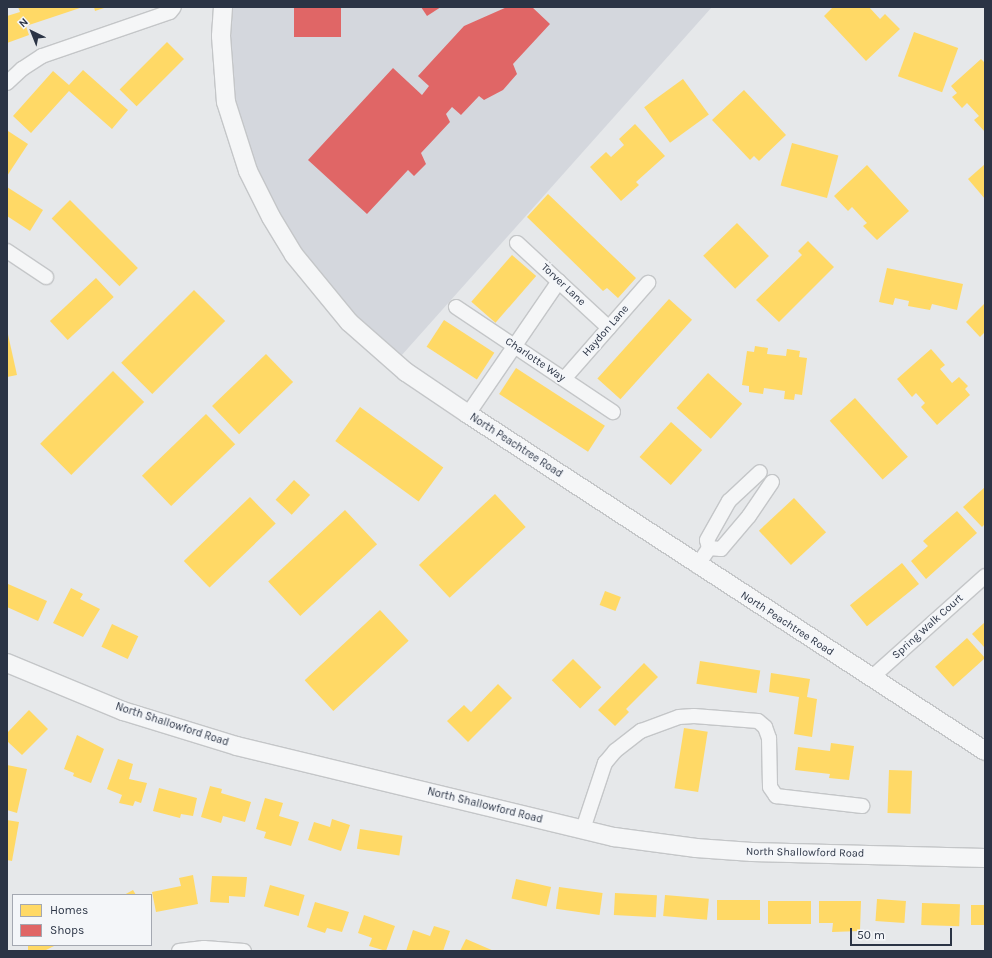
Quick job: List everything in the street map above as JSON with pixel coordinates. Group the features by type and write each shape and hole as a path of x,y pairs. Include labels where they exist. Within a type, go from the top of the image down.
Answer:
{"street":[{"path":"7,83 22,69 42,56 170,12 174,7"},
{"name":"North Peachtree Road","path":"223,7 221,36 226,102 248,171 282,236 309,276 349,322 406,372 468,414 697,566 985,751"},
{"name":"Torver Lane","path":"517,243 609,328"},
{"path":"7,251 46,277"},
{"path":"468,414 559,281"},
{"name":"Haydon Lane","path":"564,379 648,283"},
{"name":"Charlotte Way","path":"456,307 613,412"},
{"path":"697,566 709,548 707,540 729,501 760,472"},
{"path":"709,548 721,549 749,516 772,482"},
{"name":"Spring Walk Court","path":"871,678 985,576"},
{"name":"North Shallowford Road","path":"7,663 123,711 229,744 583,829 649,843 696,848 984,857"},
{"path":"583,829 604,763 615,751 641,731 687,717 758,721 765,727 769,738 770,787 776,796 862,806"},
{"path":"178,951 204,948 244,951"}],"shaded area":[{"path":"229,7 712,7 393,365 305,270 229,111"}],"building: Homes":[{"path":"18,7 83,7 26,26 29,35 7,43 7,16 20,12"},
{"path":"94,7 107,7 95,11"},
{"path":"833,7 869,7 880,19 885,14 900,29 866,61 824,16"},
{"path":"914,32 958,48 942,92 898,76"},
{"path":"167,42 184,59 137,106 120,89"},
{"path":"981,59 985,63 985,132 974,120 979,116 967,103 962,108 952,97 957,93 951,86"},
{"path":"83,70 128,110 112,129 69,91 31,133 13,116 53,71 69,85"},
{"path":"683,79 709,115 670,143 644,107"},
{"path":"744,90 786,135 759,161 754,156 750,160 712,120"},
{"path":"635,124 665,156 636,182 639,185 621,201 590,167 606,152 611,157 624,145 619,139"},
{"path":"8,131 28,144 7,176 7,132"},
{"path":"792,143 838,155 827,198 781,186"},
{"path":"985,164 985,199 968,179"},
{"path":"867,165 909,211 877,240 863,226 867,223 852,207 848,211 834,196"},
{"path":"7,187 43,210 30,231 7,216"},
{"path":"548,194 636,278 618,298 607,288 603,291 527,217"},
{"path":"70,200 138,268 119,286 52,218"},
{"path":"737,223 769,256 735,289 703,256"},
{"path":"808,241 834,267 779,322 756,300 802,255 798,251"},
{"path":"512,255 536,276 495,323 471,302"},
{"path":"887,268 963,284 957,310 932,304 930,310 908,306 909,301 895,298 893,305 879,302"},
{"path":"96,278 114,297 68,340 50,321"},
{"path":"194,290 225,321 152,394 121,363"},
{"path":"669,299 692,320 620,399 597,379"},
{"path":"985,303 985,332 980,337 966,322"},
{"path":"444,320 494,353 477,380 427,347"},
{"path":"7,330 17,375 7,377"},
{"path":"755,346 768,348 767,354 786,356 787,349 800,351 799,357 807,358 802,395 795,394 794,400 784,399 785,391 764,388 763,394 749,392 749,386 742,385 747,351 754,352"},
{"path":"931,349 945,365 940,369 952,383 959,377 968,386 965,389 970,395 937,425 921,407 925,403 916,393 912,397 897,379"},
{"path":"266,354 293,382 239,434 212,406"},
{"path":"516,368 605,426 588,452 499,394"},
{"path":"113,371 144,402 71,475 40,444"},
{"path":"708,373 742,404 711,439 677,408"},
{"path":"855,398 908,457 883,479 830,421"},
{"path":"360,407 443,468 419,502 335,441"},
{"path":"206,414 235,444 171,506 142,476"},
{"path":"671,422 702,450 671,485 640,457"},
{"path":"294,480 310,495 292,515 276,500"},
{"path":"985,487 985,524 982,527 963,507"},
{"path":"495,494 526,527 450,598 419,565"},
{"path":"250,497 276,524 210,588 184,561"},
{"path":"794,498 826,532 791,565 759,531"},
{"path":"345,510 377,544 300,616 268,582"},
{"path":"957,511 977,533 926,579 911,561 928,546 923,541"},
{"path":"902,563 919,584 867,626 850,605"},
{"path":"8,584 47,601 38,621 7,607"},
{"path":"71,588 83,594 80,599 100,609 83,637 53,623"},
{"path":"605,591 621,597 615,611 600,605"},
{"path":"380,610 409,641 333,711 305,680"},
{"path":"985,622 985,648 972,634"},
{"path":"112,624 138,636 128,659 101,647"},
{"path":"967,638 985,658 953,687 935,667"},
{"path":"573,659 601,687 580,708 552,680"},
{"path":"700,661 760,671 757,693 696,684"},
{"path":"644,663 658,677 626,709 629,712 615,726 598,710"},
{"path":"771,673 810,679 807,697 817,699 812,737 794,734 799,697 769,692"},
{"path":"498,684 512,698 468,742 447,721 464,705 471,712"},
{"path":"29,710 48,729 22,755 7,741 7,733"},
{"path":"684,728 708,732 698,792 674,788"},
{"path":"77,735 104,749 91,783 73,776 74,773 64,769"},
{"path":"831,743 854,746 849,780 829,778 830,774 795,770 798,747 830,751"},
{"path":"118,759 133,764 129,779 147,783 141,803 135,801 133,806 119,803 122,795 107,789"},
{"path":"7,765 27,769 17,813 7,810"},
{"path":"889,770 912,771 910,814 887,813"},
{"path":"210,786 222,789 221,793 251,802 245,822 223,816 221,823 201,817"},
{"path":"159,788 197,798 193,816 181,814 180,818 153,811"},
{"path":"265,798 283,803 279,816 299,822 291,846 264,838 266,832 256,829"},
{"path":"332,819 350,825 341,851 308,840 314,822 330,827"},
{"path":"7,820 19,822 12,861 7,860"},
{"path":"360,829 402,836 399,855 357,849"},
{"path":"193,875 198,904 156,912 152,892 181,886 179,878"},
{"path":"212,876 247,877 245,897 229,896 229,903 210,902"},
{"path":"516,879 551,887 547,907 512,898"},
{"path":"270,885 305,895 299,916 264,906"},
{"path":"559,887 603,893 600,915 556,909"},
{"path":"133,890 135,894 126,894"},
{"path":"615,893 657,895 656,917 614,915"},
{"path":"665,895 709,899 707,920 663,916"},
{"path":"877,899 906,901 904,923 875,921"},
{"path":"717,900 760,900 760,920 717,920"},
{"path":"768,901 811,901 811,924 768,924"},
{"path":"819,901 861,901 860,931 832,932 833,923 819,923"},
{"path":"315,902 349,912 342,932 327,928 325,933 307,927"},
{"path":"922,903 960,904 959,926 921,925"},
{"path":"971,905 985,905 985,925 971,925"},
{"path":"364,915 395,926 386,951 369,946 372,938 358,933"},
{"path":"434,926 450,931 443,951 406,951 413,930 430,936"},
{"path":"466,939 494,951 460,951"},
{"path":"28,946 54,946 44,951 28,951"}],"building: Shops":[{"path":"294,7 341,7 341,37 294,37"},
{"path":"421,7 441,7 427,16"},
{"path":"507,7 532,7 550,24 513,64 517,74 503,90 484,100 479,96 461,115 452,107 446,114 450,122 421,153 426,164 414,176 408,170 367,214 308,160 393,68 422,95 429,86 418,76 464,26"}]}
